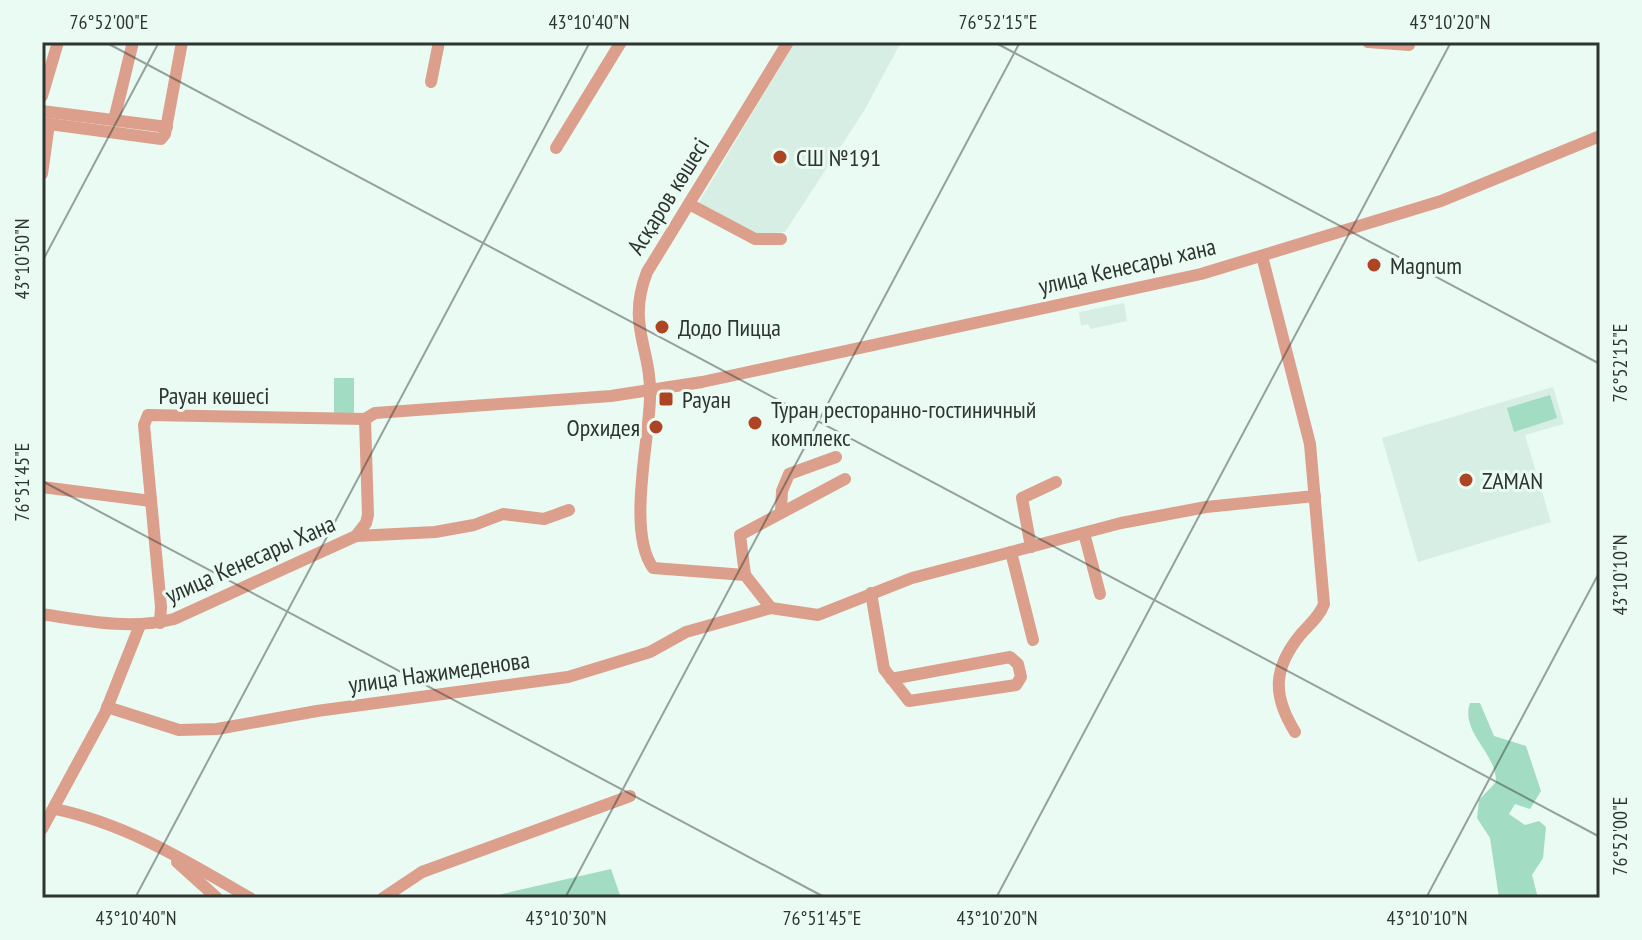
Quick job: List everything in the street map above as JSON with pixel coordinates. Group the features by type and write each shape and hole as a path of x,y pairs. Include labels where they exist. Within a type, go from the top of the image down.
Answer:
{"street":[{"path":"42,96 58,42"},
{"path":"114,120 133,42"},
{"path":"42,174 45,124 157,139 165,134 182,42"},
{"path":"431,82 439,42"},
{"path":"556,148 621,42"},
{"name":"Асқаров көшесі","path":"745,575 659,570 646,557 642,499 650,388 636,316 638,296 647,272 788,42"},
{"path":"1368,42 1409,45"},
{"path":"42,111 152,122 167,127"},
{"name":"улица Кенесары хана","path":"650,388 702,382 1147,286 1262,256 1441,201 1600,136"},
{"path":"689,204 755,239 781,239"},
{"path":"1262,256 1310,444 1324,604 1287,651 1279,676 1280,707 1295,732"},
{"path":"365,419 375,413 611,396 650,388"},
{"name":"Рауан көшесі","path":"160,623 144,425 148,415 365,419"},
{"name":"улица Кенесары Хана","path":"42,614 140,625 160,623 356,536 368,515 365,419"},
{"path":"781,511 782,491 789,474 836,457"},
{"path":"845,479 740,535 745,575 771,608 818,615 912,578 1151,516 1315,496"},
{"path":"1031,547 1022,498 1056,482"},
{"path":"42,487 151,501"},
{"path":"356,536 435,532 474,525 503,514 544,519 569,510"},
{"path":"1084,533 1100,594"},
{"path":"1011,552 1033,640"},
{"path":"871,593 884,669 891,679 914,702 1016,685 1021,677 1018,664 1010,657 891,679"},
{"name":"улица Нажимеденова","path":"107,707 179,730 217,729 317,711 568,677 650,652 686,632 771,608"},
{"path":"42,829 107,707 140,625"},
{"path":"383,898 422,872 630,796"},
{"path":"55,809 112,824 160,846 250,898"},
{"path":"160,846 217,898"}],"shaded area":[{"name":"СШ №191","path":"795,42 901,42 864,111 785,232 758,234 698,204"},
{"path":"1124,303 1127,321 1091,329 1088,324 1081,326 1079,312"},
{"name":"ZAMAN","path":"1553,387 1564,424 1525,435 1551,522 1418,562 1382,438"}],"green space":[{"path":"334,378 354,378 354,413 334,414"},
{"path":"1550,395 1557,418 1514,432 1507,408"},
{"path":"1470,703 1480,703 1494,736 1526,746 1541,791 1530,809 1515,804 1509,814 1525,825 1539,821 1546,827 1543,858 1532,875 1538,898 1499,898 1490,838 1477,818 1479,800 1496,782 1495,772 1470,724"},
{"path":"611,869 621,898 490,898 502,894"}],"place":[{"name":"СШ №191","path":"780,157"},
{"name":"Magnum","path":"1374,265"},
{"name":"Додо Пицца","path":"662,327"},
{"name":"Рауан","path":"666,399"},
{"name":"Туран ресторанно-гостиничный комплекс","path":"755,423"},
{"name":"Орхидея","path":"656,427"},
{"name":"ZAMAN","path":"1466,480"}]}
